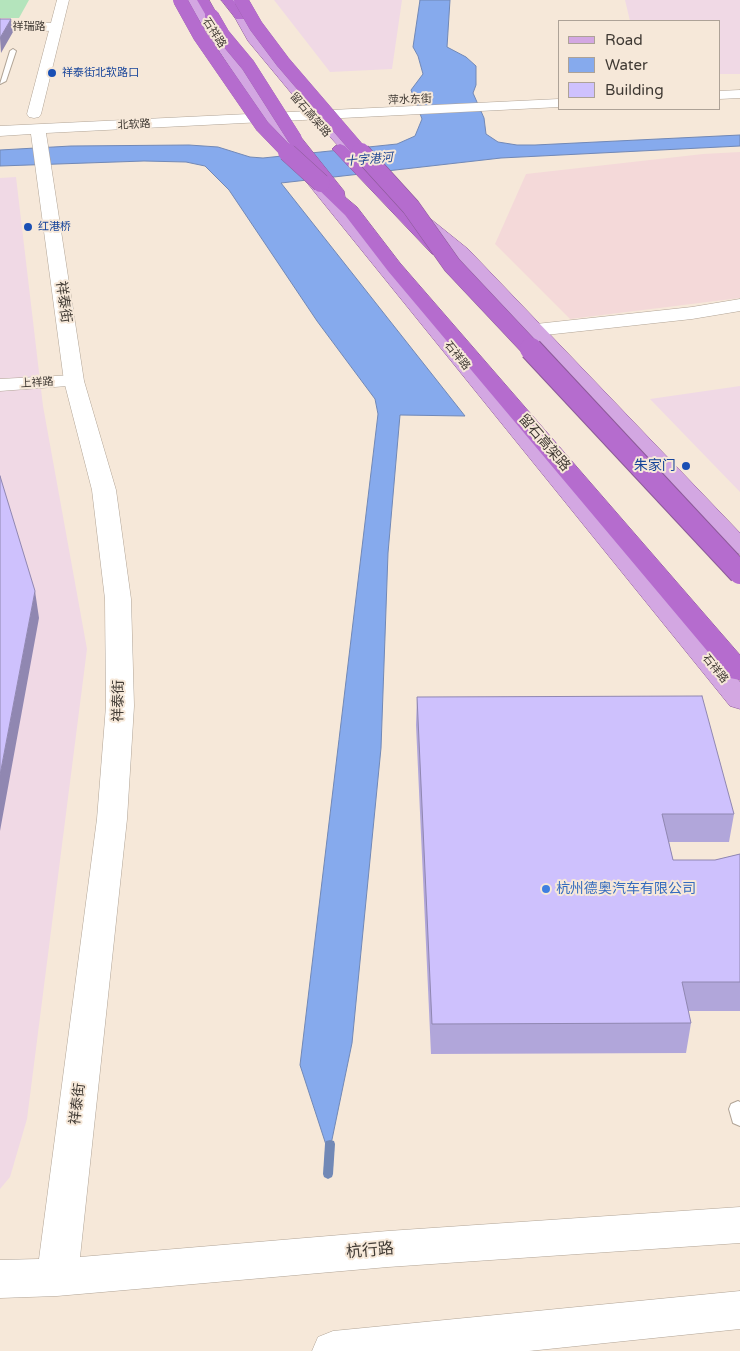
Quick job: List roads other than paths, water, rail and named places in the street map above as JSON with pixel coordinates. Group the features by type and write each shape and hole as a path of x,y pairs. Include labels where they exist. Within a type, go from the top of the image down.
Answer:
{"highway":[{"name":"留石高架路","path":"180,0 200,36 262,126 275,141 351,211"},
{"name":"留石高架路","path":"220,0 233,6 256,26 283,62 340,130 411,207 452,265 740,573"},
{"name":"留石高架路","path":"196,1 212,16 223,35 248,65 295,139 394,267 740,672"}],"main road":[{"name":"石祥路","path":"196,1 288,150 740,700"},
{"path":"233,6 254,38 312,108 375,176 404,206 462,253 740,547"}],"street":[{"path":"34,114 63,0"},
{"name":"祥瑞路","path":"0,26 57,27"},
{"path":"720,87 740,86"},
{"name":"萍水东街","path":"492,102 558,94"},
{"path":"720,95 740,94"},
{"name":"萍水东街","path":"265,112 312,108 492,102 558,103"},
{"name":"北软路","path":"73,113 265,112"},
{"name":"北软路","path":"0,131 39,137 265,112"},
{"path":"17,115 54,114"},
{"name":"祥泰街","path":"39,137 74,380 104,490 118,599 120,706 112,819 57,1277"},
{"path":"536,330 692,313 740,305"},
{"name":"上祥路","path":"0,385 74,380"},
{"name":"杭行路","path":"0,1280 57,1277 388,1249 740,1225"},
{"path":"333,1351 740,1310"}],"lane":[{"path":"0,82 3,80 13,51"}],"water":[{"name":"十字港河","path":"420,0 450,0 447,47 466,57 476,66 476,85 473,93 484,118 486,134 498,142 535,145 740,135 740,146 501,158 281,183 465,416 400,415 388,553 381,748 352,1043 329,1154 300,1065 378,414 375,399 317,321 229,190 205,166 186,162 144,161 0,166 0,150 71,146 189,145 218,147 250,157 263,158 397,144 415,136 422,119 411,90 423,74 418,56 413,47"}],"waterway":[{"path":"328,1174 330,1144"}],"place":[{"name":"祥泰街北软路口","path":"52,73"},
{"name":"红港桥","path":"28,227"},
{"name":"朱家门","path":"686,466"},
{"name":"杭州德奥汽车有限公司","path":"546,889"}]}
